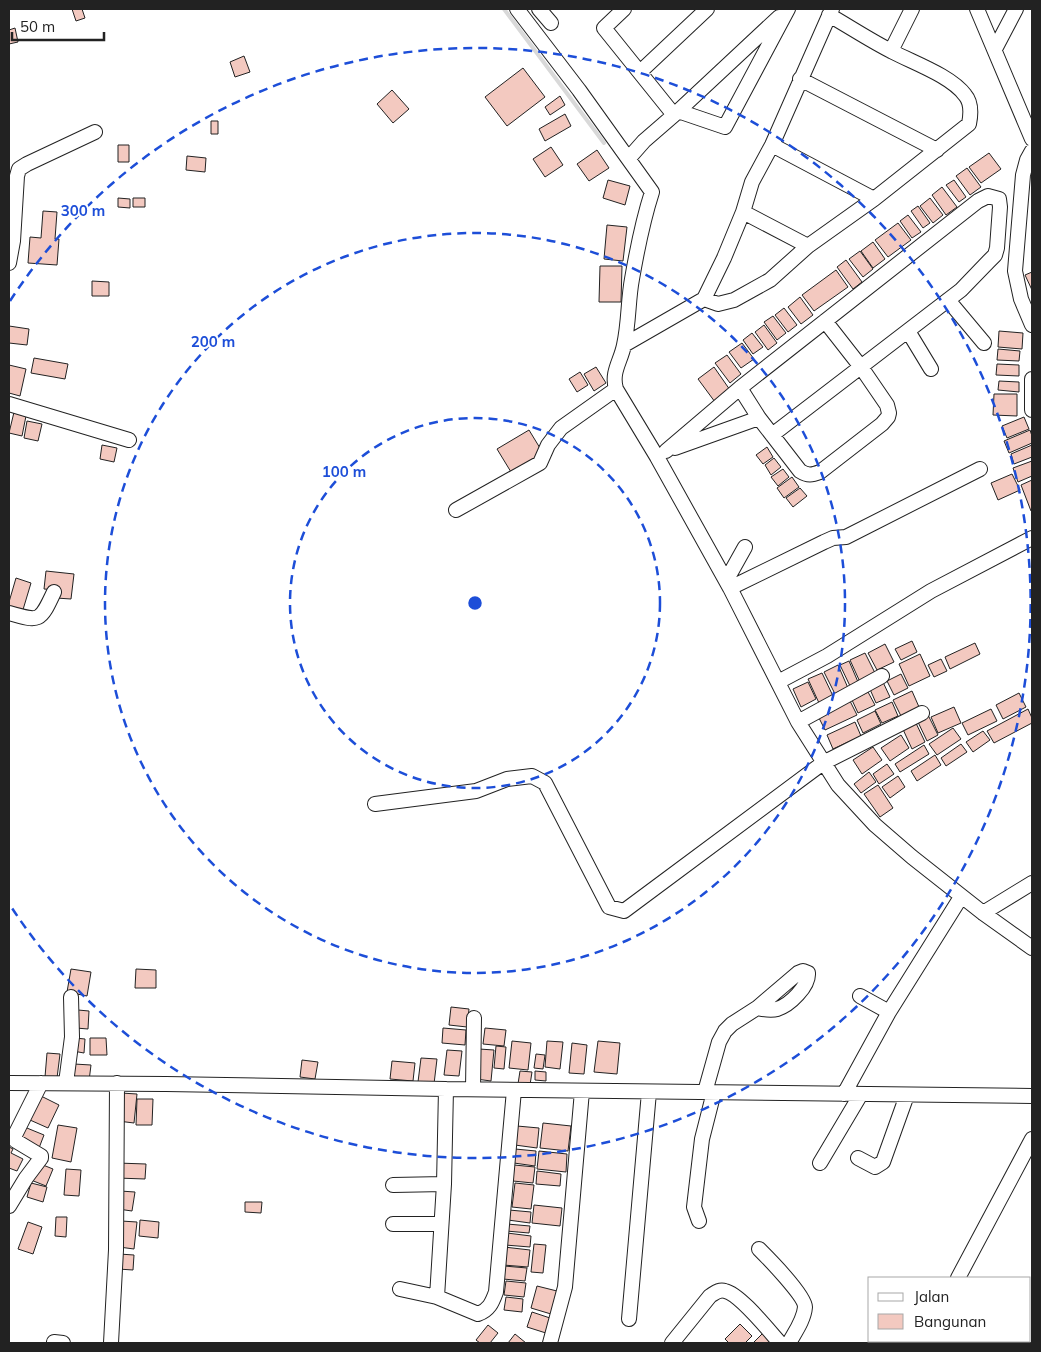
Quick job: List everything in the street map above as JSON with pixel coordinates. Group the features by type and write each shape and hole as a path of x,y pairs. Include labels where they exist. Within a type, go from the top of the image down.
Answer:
{"street":[{"path":"517,9 629,158 652,192 645,215 632,279 624,345 613,375 616,389 662,454 798,722 838,785 875,825 961,897 1032,948"},
{"path":"539,9 551,23"},
{"path":"624,9 604,28 640,72 676,113 725,127 788,9"},
{"path":"640,72 707,9"},
{"path":"629,158 644,141 788,9"},
{"path":"890,51 912,9"},
{"path":"977,9 1032,139"},
{"path":"995,48 1016,9"},
{"path":"624,345 704,300 724,258 752,182 772,145 800,78 831,12 890,51 951,81 965,94 970,102 971,114 969,124 937,150 874,199 808,246 770,280 734,300 718,304 704,300"},
{"path":"800,78 937,150"},
{"path":"9,263 13,241 19,169 95,132"},
{"path":"772,145 874,199"},
{"path":"1032,151 1023,175 1015,271 1021,299 1032,325"},
{"path":"662,454 740,388 978,201 988,196 994,196 999,199 1000,207 995,255 961,290 772,435"},
{"path":"742,212 808,246"},
{"path":"948,300 984,343"},
{"path":"740,388 772,435 800,471 806,474 813,475 820,472 882,424 888,417 887,405 861,367 825,321"},
{"path":"908,330 931,369"},
{"path":"1032,379 1032,410"},
{"path":"456,510 540,463 548,445 561,428 616,389"},
{"path":"9,404 129,440"},
{"path":"662,454 759,418"},
{"path":"728,584 833,538 846,537 980,469"},
{"path":"778,682 827,656 930,591 1032,538"},
{"path":"728,584 744,547"},
{"path":"9,613 31,619 39,617 45,613 54,592"},
{"path":"798,722 882,676"},
{"path":"375,804 476,791 507,780 532,776 545,783 609,907 624,911 823,763 922,713"},
{"path":"983,913 1032,883"},
{"path":"844,1094 889,1012 961,897"},
{"path":"860,996 889,1012"},
{"path":"66,1083 72,1036 71,997"},
{"path":"699,1221 694,1208 709,1092 719,1042 724,1031 757,1008"},
{"path":"473,1090 474,1018"},
{"path":"9,1083 1032,1096"},
{"path":"9,1206 41,1158 41,1156 16,1141 14,1137 41,1083"},
{"path":"111,1343 116,1250 116,1083"},
{"path":"437,1297 440,1224 444,1184 446,1089"},
{"path":"400,1289 437,1297 478,1314 484,1312 491,1304 496,1292 514,1090"},
{"path":"550,1343 565,1287 582,1091"},
{"path":"629,1319 649,1092"},
{"path":"820,1163 861,1094"},
{"path":"858,1158 875,1167 883,1162 907,1094"},
{"path":"959,1277 1032,1139"},
{"path":"393,1185 444,1184"},
{"path":"393,1224 440,1224"},
{"path":"759,1249 773,1262 804,1302 804,1313 790,1343"},
{"path":"672,1343 710,1296 718,1290 732,1294 751,1311 780,1343"}],"building":[{"path":"72,9 82,9 85,18 76,21"},
{"path":"15,28 18,42 9,44 9,30"},
{"path":"244,56 250,72 235,77 230,62"},
{"path":"523,68 545,97 507,126 485,97"},
{"path":"392,90 409,109 393,123 377,104"},
{"path":"560,96 565,105 550,115 545,107"},
{"path":"565,114 571,126 545,141 539,129"},
{"path":"211,121 218,121 218,134 211,134"},
{"path":"118,145 129,145 129,162 118,162"},
{"path":"551,147 563,165 545,177 533,159"},
{"path":"597,150 609,168 589,181 577,164"},
{"path":"989,153 1001,169 981,183 969,167"},
{"path":"187,156 206,158 205,172 186,170"},
{"path":"967,168 981,187 970,195 956,176"},
{"path":"608,180 630,186 625,205 603,198"},
{"path":"954,180 966,197 959,202 946,185"},
{"path":"942,187 957,207 946,215 932,195"},
{"path":"118,198 130,199 130,208 118,207"},
{"path":"133,198 145,198 145,207 133,207"},
{"path":"930,198 943,215 933,223 920,206"},
{"path":"918,206 930,223 923,228 911,211"},
{"path":"43,211 57,212 55,239 59,239 57,265 28,263 30,237 41,238"},
{"path":"908,215 921,232 912,238 900,221"},
{"path":"898,223 911,240 888,257 875,240"},
{"path":"607,225 627,227 623,261 604,259"},
{"path":"873,242 885,259 873,268 861,251"},
{"path":"860,251 873,269 863,277 849,259"},
{"path":"846,260 862,282 853,289 837,267"},
{"path":"600,266 622,266 621,302 599,302"},
{"path":"836,270 848,287 814,311 802,295"},
{"path":"1032,272 1032,290 1025,275"},
{"path":"92,281 109,282 109,296 92,296"},
{"path":"800,297 813,315 801,324 788,307"},
{"path":"784,308 797,325 788,332 775,315"},
{"path":"773,316 786,333 777,340 764,322"},
{"path":"764,325 777,343 768,350 755,332"},
{"path":"9,326 29,329 27,345 9,343"},
{"path":"999,331 1023,333 1022,349 998,347"},
{"path":"752,333 763,347 753,354 743,340"},
{"path":"742,343 754,359 741,368 729,352"},
{"path":"998,349 1020,351 1019,361 997,360"},
{"path":"727,355 741,374 730,383 715,363"},
{"path":"34,358 68,364 65,379 31,373"},
{"path":"997,364 1019,365 1019,376 996,375"},
{"path":"9,365 26,369 20,396 9,393"},
{"path":"596,367 606,383 594,391 584,374"},
{"path":"714,367 730,390 715,402 698,379"},
{"path":"580,372 588,385 577,392 569,379"},
{"path":"999,381 1019,382 1019,392 998,390"},
{"path":"994,394 1017,394 1017,416 993,415"},
{"path":"15,408 27,411 22,436 9,433"},
{"path":"1024,417 1029,429 1007,438 1002,426"},
{"path":"27,421 42,424 38,441 24,438"},
{"path":"529,430 543,453 511,472 497,449"},
{"path":"1030,430 1032,443 1009,453 1004,441"},
{"path":"102,445 117,448 114,462 100,459"},
{"path":"1032,445 1032,457 1014,464 1011,454"},
{"path":"767,447 773,457 763,464 756,455"},
{"path":"774,458 781,467 771,475 765,465"},
{"path":"1032,461 1032,476 1018,482 1013,468"},
{"path":"783,469 789,477 778,486 771,477"},
{"path":"1012,474 1020,490 998,500 991,483"},
{"path":"792,477 799,487 784,498 777,488"},
{"path":"1032,480 1032,510 1031,511 1021,485"},
{"path":"800,488 807,496 793,507 786,498"},
{"path":"46,571 74,574 71,599 56,598 57,590 44,589"},
{"path":"16,578 31,583 22,613 9,609 9,602"},
{"path":"912,641 917,652 901,660 895,649"},
{"path":"975,643 980,654 950,669 945,657"},
{"path":"885,644 894,662 877,670 868,653"},
{"path":"865,653 876,675 860,682 850,660"},
{"path":"920,654 930,676 909,686 899,664"},
{"path":"941,659 947,671 934,677 928,665"},
{"path":"849,661 858,682 850,686 840,665"},
{"path":"838,665 848,688 835,694 824,672"},
{"path":"822,673 833,696 819,703 808,679"},
{"path":"901,674 908,688 894,695 887,681"},
{"path":"882,680 890,697 876,703 869,687"},
{"path":"808,682 816,699 801,707 793,689"},
{"path":"912,691 919,707 901,716 893,700"},
{"path":"868,692 875,705 858,713 852,700"},
{"path":"1019,693 1026,707 1003,719 996,705"},
{"path":"850,701 857,715 825,730 818,716"},
{"path":"892,702 898,716 882,723 875,710"},
{"path":"954,707 961,723 938,733 931,717"},
{"path":"991,709 997,721 968,735 962,723"},
{"path":"1028,709 1032,723 994,743 987,731"},
{"path":"875,711 881,724 863,733 857,720"},
{"path":"928,715 938,735 927,741 917,720"},
{"path":"914,719 925,742 912,749 901,725"},
{"path":"855,722 861,736 833,749 827,735"},
{"path":"953,728 961,739 937,755 929,744"},
{"path":"983,731 990,740 973,752 966,742"},
{"path":"901,735 909,748 890,761 881,748"},
{"path":"961,744 967,752 946,766 941,758"},
{"path":"924,745 929,754 900,772 895,764"},
{"path":"873,747 882,760 862,774 853,760"},
{"path":"935,755 941,765 917,781 911,771"},
{"path":"887,764 894,774 879,784 873,774"},
{"path":"869,772 876,782 861,793 854,784"},
{"path":"898,776 905,787 890,798 882,787"},
{"path":"878,785 893,808 880,817 864,794"},
{"path":"71,969 91,972 87,996 67,992"},
{"path":"136,969 156,970 156,988 135,988"},
{"path":"451,1007 469,1009 467,1027 449,1025"},
{"path":"78,1010 89,1011 88,1029 76,1028"},
{"path":"443,1028 466,1030 465,1045 442,1043"},
{"path":"485,1028 506,1030 504,1046 483,1044"},
{"path":"75,1038 85,1039 84,1053 73,1051"},
{"path":"90,1038 106,1038 107,1055 90,1055"},
{"path":"512,1041 531,1043 528,1070 509,1068"},
{"path":"547,1041 563,1042 560,1069 545,1067"},
{"path":"598,1041 620,1043 617,1074 594,1072"},
{"path":"572,1043 587,1045 584,1074 569,1073"},
{"path":"496,1046 506,1047 504,1069 494,1068"},
{"path":"479,1049 494,1050 491,1081 476,1079"},
{"path":"447,1050 462,1051 459,1076 444,1075"},
{"path":"47,1053 60,1054 57,1078 45,1077"},
{"path":"536,1054 545,1055 543,1069 534,1068"},
{"path":"421,1058 437,1059 434,1084 418,1082"},
{"path":"302,1060 318,1062 315,1079 300,1077"},
{"path":"392,1061 415,1063 413,1081 390,1079"},
{"path":"74,1064 91,1065 89,1081 72,1080"},
{"path":"520,1071 532,1072 530,1085 518,1084"},
{"path":"535,1071 546,1072 546,1081 535,1080"},
{"path":"121,1093 137,1094 134,1123 118,1121"},
{"path":"41,1096 59,1105 48,1128 30,1120"},
{"path":"137,1099 153,1099 152,1125 136,1125"},
{"path":"543,1123 571,1126 568,1151 540,1148"},
{"path":"58,1125 77,1128 71,1162 52,1158"},
{"path":"22,1126 44,1135 39,1148 17,1139"},
{"path":"517,1126 539,1128 537,1148 515,1145"},
{"path":"9,1147 13,1149 11,1153 23,1159 17,1171 9,1168"},
{"path":"515,1149 536,1151 535,1166 514,1163"},
{"path":"539,1151 567,1154 566,1172 537,1169"},
{"path":"38,1163 53,1169 46,1186 31,1180"},
{"path":"117,1163 146,1164 145,1179 117,1178"},
{"path":"514,1165 535,1167 533,1183 513,1181"},
{"path":"66,1169 81,1170 79,1196 64,1195"},
{"path":"537,1171 561,1174 560,1186 536,1184"},
{"path":"31,1183 47,1187 43,1202 27,1197"},
{"path":"515,1183 534,1185 531,1209 512,1207"},
{"path":"120,1191 135,1192 132,1211 118,1209"},
{"path":"245,1202 262,1202 261,1213 245,1212"},
{"path":"534,1205 562,1208 560,1226 532,1223"},
{"path":"509,1210 531,1212 530,1223 508,1220"},
{"path":"56,1217 67,1217 66,1237 55,1236"},
{"path":"140,1220 159,1222 158,1238 139,1236"},
{"path":"121,1221 137,1222 134,1249 119,1247"},
{"path":"28,1222 42,1227 33,1254 18,1249"},
{"path":"507,1224 530,1226 529,1233 506,1231"},
{"path":"507,1233 531,1236 530,1247 505,1245"},
{"path":"534,1244 546,1245 543,1273 531,1272"},
{"path":"504,1247 530,1250 528,1267 503,1265"},
{"path":"119,1254 134,1255 133,1270 118,1269"},
{"path":"504,1266 527,1268 525,1281 503,1279"},
{"path":"506,1281 526,1283 524,1297 504,1295"},
{"path":"537,1286 557,1291 551,1314 531,1308"},
{"path":"506,1297 523,1299 522,1312 504,1310"},
{"path":"532,1312 553,1319 549,1334 527,1327"},
{"path":"740,1324 752,1336 745,1343 729,1343 725,1339"},
{"path":"488,1325 498,1333 490,1343 480,1343 476,1340"},
{"path":"763,1333 773,1343 753,1343"},
{"path":"515,1334 526,1343 508,1343"}],"waterway":[{"path":"504,9 604,143"}]}
